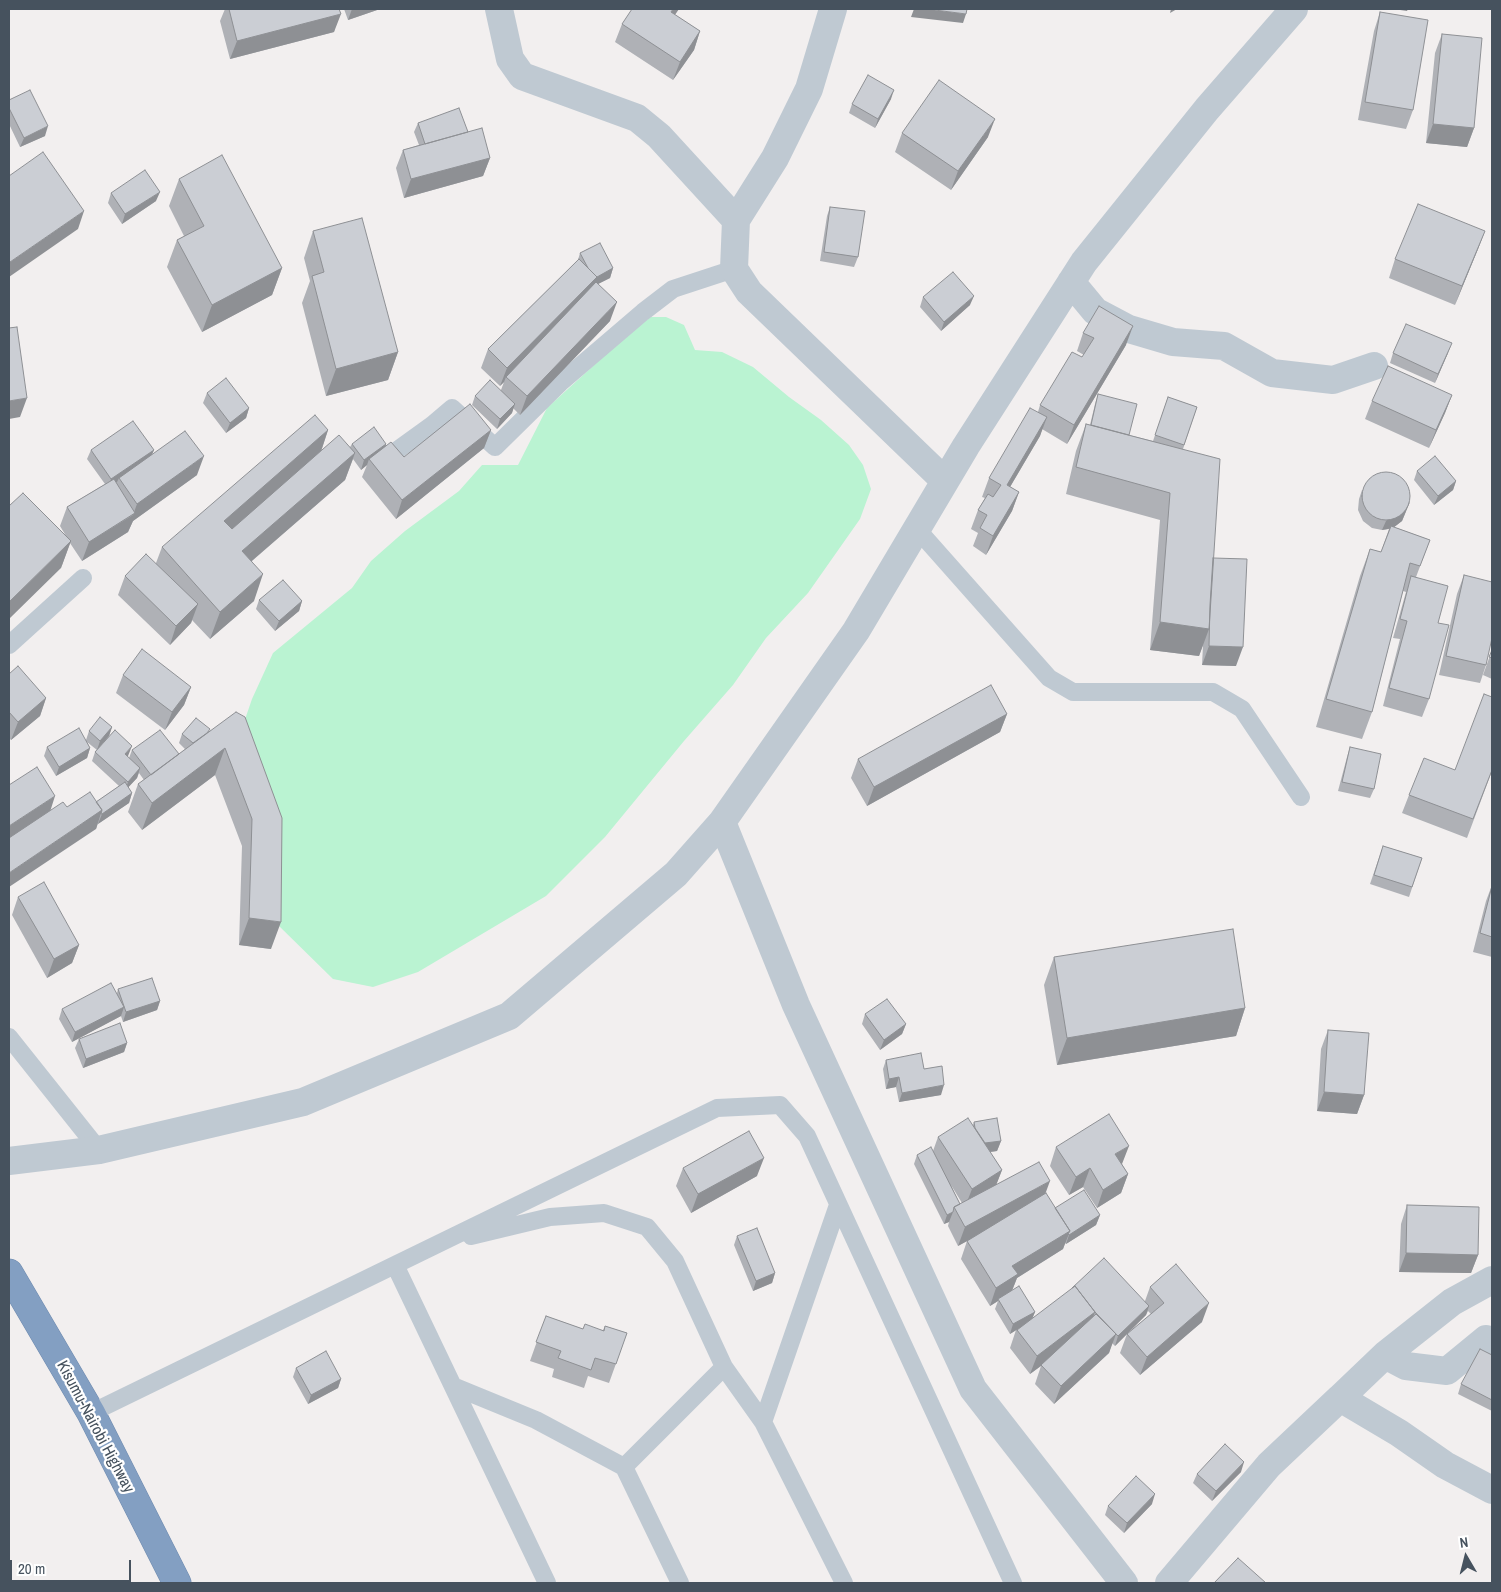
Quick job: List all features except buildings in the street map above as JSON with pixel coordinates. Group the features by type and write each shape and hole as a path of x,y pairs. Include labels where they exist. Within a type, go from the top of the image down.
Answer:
{"highway":[{"name":"Kisumu-Nairobi Highway","path":"9,1273 91,1414 177,1583"}],"street":[{"path":"499,9 510,59 522,76 637,118 659,136 736,220"},
{"path":"833,9 809,89 775,158 736,220 734,269 749,292 945,481"},
{"path":"9,1161 99,1150 303,1102 509,1016 676,874 722,822 856,631 945,481 1084,262 1207,108 1294,9"},
{"path":"1071,282 1095,311 1130,329 1173,342 1224,346 1272,373 1333,380 1374,366"},
{"path":"722,822 796,1005 973,1389 1124,1583"},
{"path":"1169,1583 1269,1465 1385,1355 1452,1302 1492,1280"},
{"path":"1385,1355 1406,1366 1447,1371 1490,1340"},
{"path":"1340,1398 1399,1432 1445,1465 1492,1490"}],"lane":[{"path":"396,451 452,408 495,447 560,383 643,312 673,289 734,269"},
{"path":"917,529 1049,678 1073,692 1212,692 1242,709 1301,796"},
{"path":"9,645 83,578"},
{"path":"9,1037 99,1150"},
{"path":"91,1414 717,1108 780,1105 807,1136 1013,1583"},
{"path":"763,1422 838,1205"},
{"path":"439,1243 550,1217 604,1212 647,1227 675,1261 724,1367 763,1422 844,1583"},
{"path":"395,1265 547,1583"},
{"path":"624,1467 724,1367"},
{"path":"452,1386 536,1420 624,1467 680,1583"}],"green space":[{"path":"651,317 666,317 684,325 695,350 722,352 753,367 789,397 821,420 849,445 863,465 871,489 860,519 808,593 766,638 733,685 605,837 546,896 418,972 373,987 333,979 279,926 240,734 252,699 273,653 352,588 371,561 405,531 459,491 482,465 518,465 547,408 637,326"}]}
